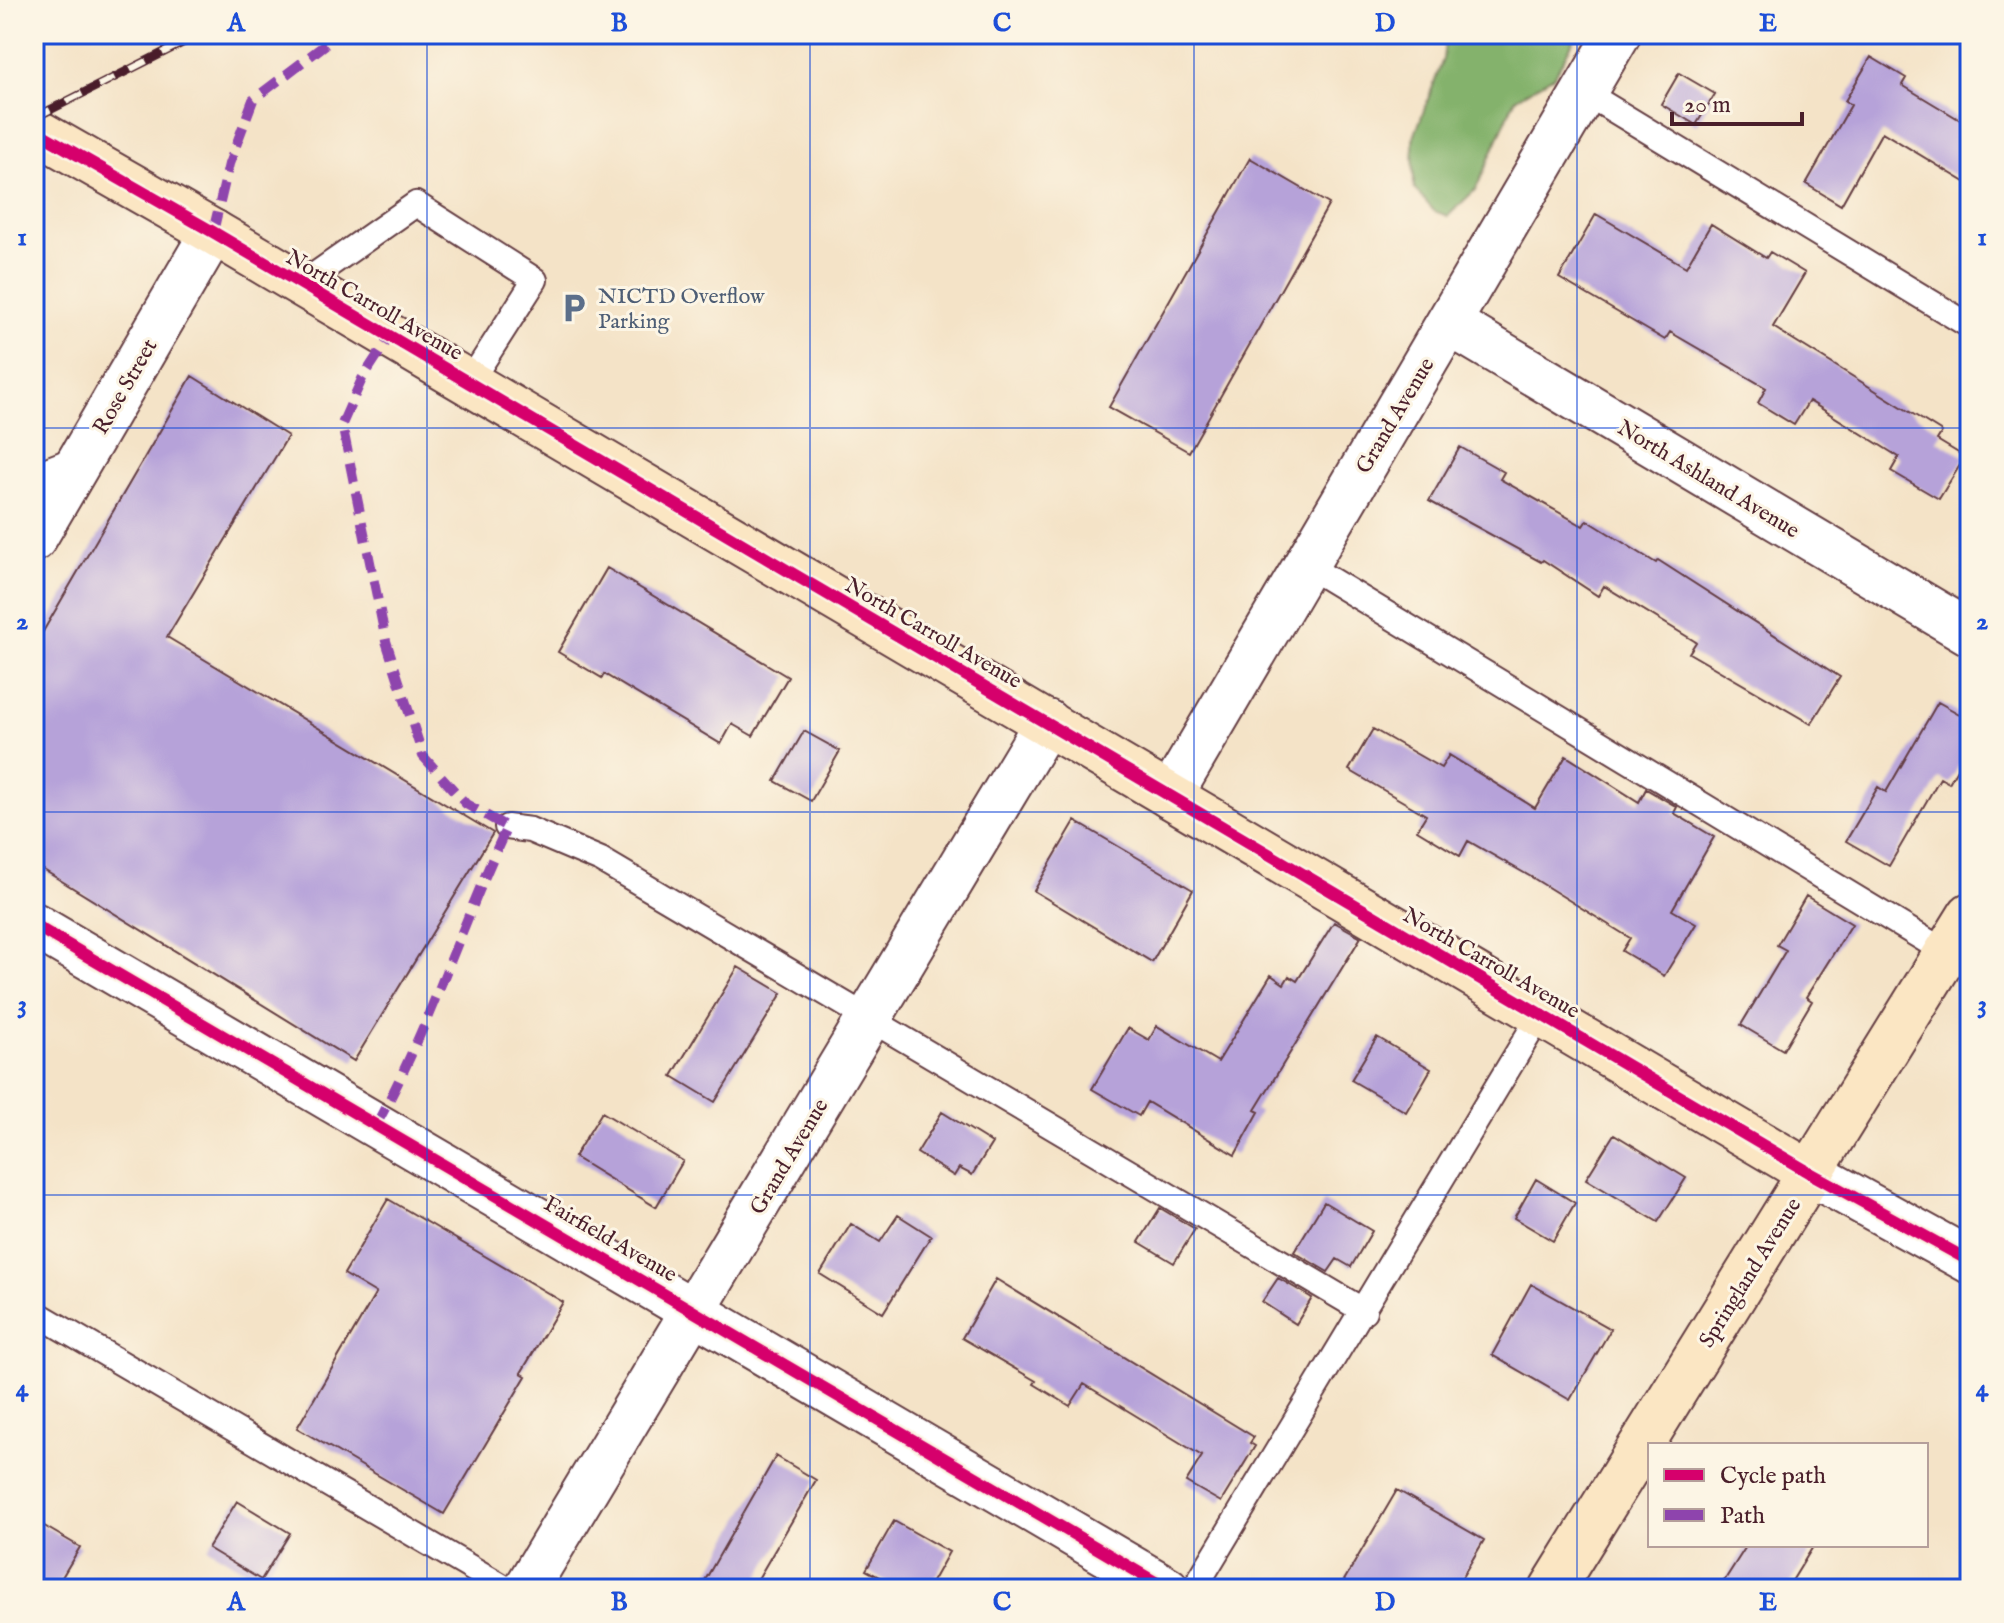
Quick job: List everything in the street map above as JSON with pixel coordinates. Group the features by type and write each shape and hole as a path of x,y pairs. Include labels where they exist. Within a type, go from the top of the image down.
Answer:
{"street":[{"name":"Grand Avenue","path":"1170,796 1618,34"},
{"name":"North Carroll Avenue","path":"34,130 302,284 1810,1173"},
{"name":"Rose Street","path":"34,539 213,232"},
{"name":"North Ashland Avenue","path":"1449,323 1970,633"},
{"name":"Grand Avenue","path":"526,1589 1047,722"},
{"name":"Springland Avenue","path":"1552,1589 1970,915"},
{"name":"Fairfield Avenue","path":"34,925 696,1310 1167,1589"},
{"path":"1810,1173 1970,1261"}],"lane":[{"path":"1584,92 1970,326"},
{"path":"302,284 416,204 535,280 469,383"},
{"path":"34,475 83,456"},
{"path":"1306,565 1947,953"},
{"path":"507,827 530,830 601,860 1364,1311"},
{"path":"1194,1589 1541,1014"},
{"path":"34,1312 507,1589"}],"green space":[{"path":"1446,34 1577,34 1555,75 1515,99 1476,189 1448,216 1434,211 1414,188 1413,140 1443,59"}],"building":[{"path":"1871,57 1906,78 1902,85 1970,126 1970,185 1882,132 1841,205 1806,184 1851,105 1845,101"},
{"path":"1679,73 1715,94 1696,125 1661,104"},
{"path":"1250,158 1329,204 1189,452 1109,407"},
{"path":"1596,214 1686,267 1711,224 1766,258 1770,252 1805,273 1773,327 1942,432 1937,440 1965,457 1939,499 1891,471 1899,457 1809,401 1794,425 1758,403 1766,388 1670,332 1665,340 1559,278"},
{"path":"192,376 288,436 167,637 493,833 354,1061 34,864 34,647"},
{"path":"1460,447 1504,472 1500,479 1583,526 1587,520 1656,563 1658,560 1840,677 1811,724 1689,653 1696,642 1604,586 1598,596 1543,560 1541,562 1429,501"},
{"path":"607,568 788,677 753,736 732,724 721,744 604,674 602,678 558,652"},
{"path":"1938,702 1970,720 1970,746 1949,783 1940,778 1889,866 1846,841 1878,787 1886,792"},
{"path":"1373,729 1441,768 1449,755 1535,808 1566,756 1639,802 1646,789 1677,807 1674,813 1714,837 1672,910 1696,924 1664,976 1622,951 1630,938 1533,878 1468,841 1460,856 1417,830 1426,815 1349,770"},
{"path":"804,731 840,751 811,801 775,781"},
{"path":"1075,821 1193,890 1152,962 1034,891"},
{"path":"1806,896 1852,924 1806,997 1812,1001 1783,1050 1741,1025 1786,950 1777,945"},
{"path":"1334,922 1361,937 1255,1110 1259,1112 1235,1155 1147,1102 1139,1116 1092,1089 1128,1028 1149,1040 1157,1026 1218,1062 1271,975 1284,984 1289,976 1297,981"},
{"path":"738,967 782,993 715,1102 672,1076"},
{"path":"1377,1037 1431,1069 1406,1112 1351,1080"},
{"path":"602,1112 683,1161 656,1207 574,1157"},
{"path":"942,1112 992,1143 972,1175 959,1168 954,1176 917,1153"},
{"path":"1614,1134 1686,1178 1658,1222 1586,1179"},
{"path":"1536,1179 1575,1203 1553,1241 1514,1218"},
{"path":"388,1199 563,1302 521,1373 526,1376 444,1514 297,1428 376,1293 344,1274"},
{"path":"1324,1202 1372,1231 1351,1267 1337,1259 1328,1272 1294,1252"},
{"path":"1160,1208 1195,1229 1174,1263 1139,1242"},
{"path":"898,1215 931,1236 883,1313 820,1274 851,1224 880,1242"},
{"path":"1278,1278 1312,1298 1296,1324 1262,1302"},
{"path":"996,1279 1254,1437 1250,1443 1255,1446 1221,1502 1186,1482 1202,1456 1084,1384 1070,1406 1034,1384 1036,1381 962,1338"},
{"path":"1531,1284 1611,1329 1570,1400 1492,1355"},
{"path":"776,1456 816,1480 752,1589 700,1589"},
{"path":"1397,1490 1484,1540 1455,1589 1339,1589"},
{"path":"237,1501 290,1533 261,1580 208,1548"},
{"path":"34,1520 80,1547 55,1589 34,1589"},
{"path":"894,1521 949,1552 928,1589 901,1589 866,1570"},
{"path":"1746,1547 1813,1547 1787,1589 1719,1589"}],"railway":[{"path":"34,118 200,34"}],"marked path":[{"path":"213,232 229,164 253,100 339,34"},
{"path":"376,1125 429,1014 507,827 466,804 423,756 386,641 342,424 362,379 390,336"}],"cycle path":[{"path":"34,130 213,232 1810,1173 1970,1261"},
{"path":"34,925 1167,1589"}],"place":[{"name":"NICTD Overflow Parking","path":"574,308"}]}
